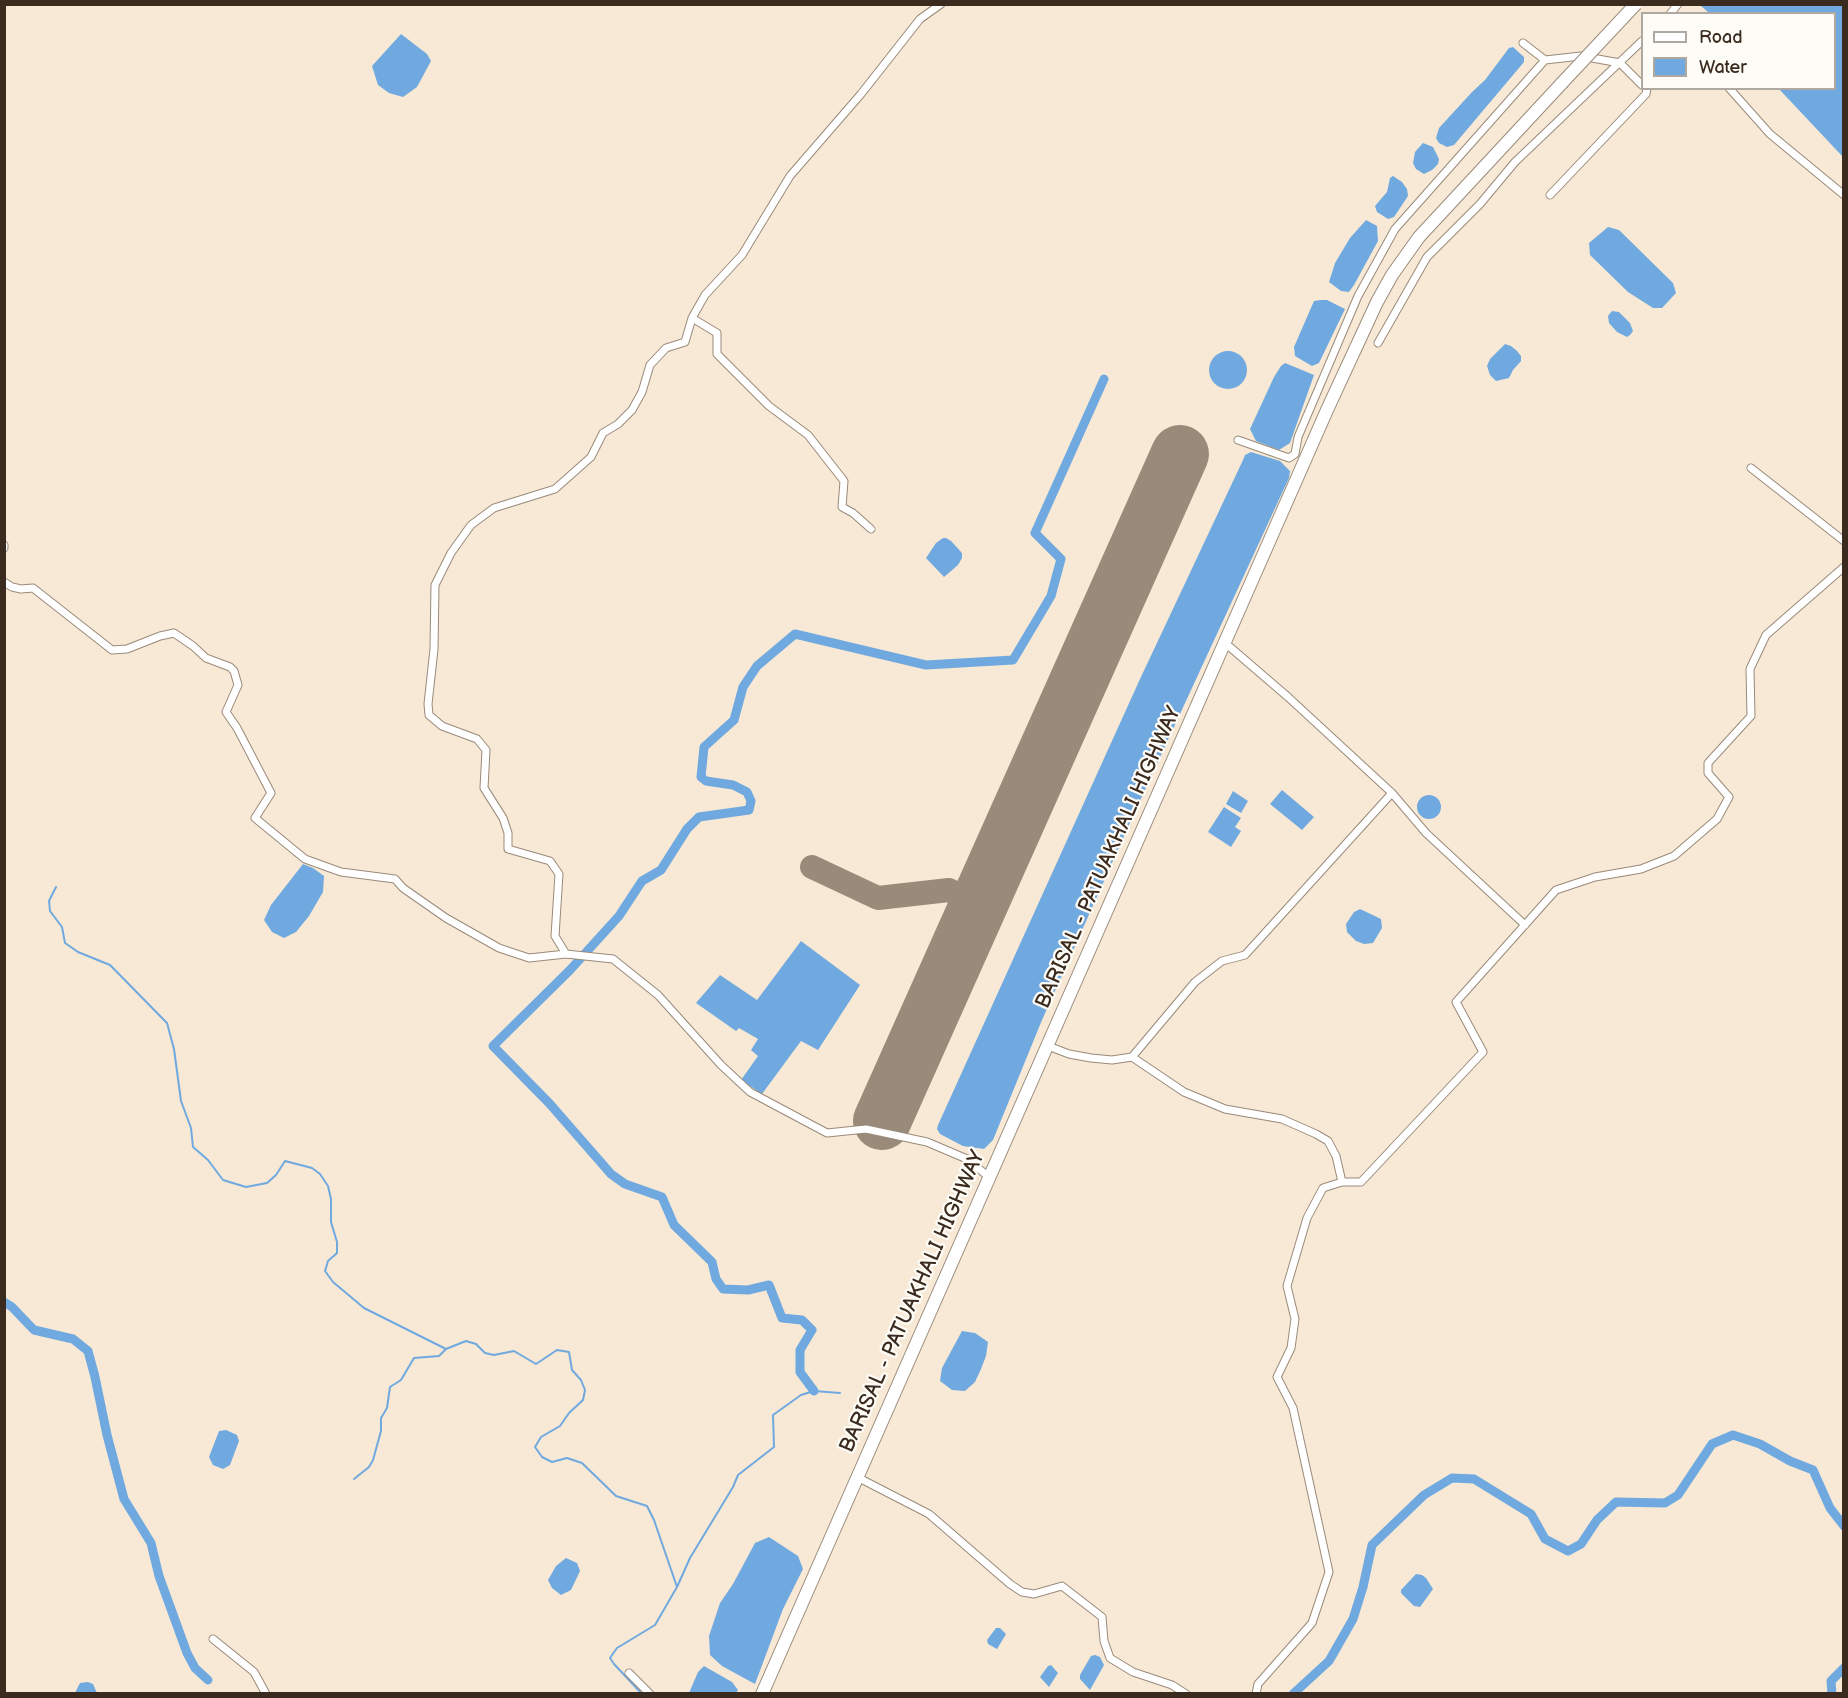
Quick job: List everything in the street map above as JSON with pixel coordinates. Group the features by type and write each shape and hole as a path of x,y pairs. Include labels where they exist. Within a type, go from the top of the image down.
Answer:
{"highway":[{"name":"BARISAL - PATUAKHALI HIGHWAY","path":"762,1694 1356,344 1392,275 1436,217 1636,4"}],"street":[{"path":"566,954 555,936 559,874 549,861 508,849 508,833 503,818 484,788 486,750 477,739 442,726 429,715 428,704 434,649 435,585 451,553 471,525 494,508 555,489 591,457 603,433 618,424 632,410 642,392 650,365 666,348 685,342 692,318 705,295 742,255 790,176 861,94 920,19 941,4"},
{"path":"1378,343 1427,257 1480,204 1515,162 1641,42"},
{"path":"1523,43 1545,60 1581,57 1620,63 1641,83"},
{"path":"1238,440 1289,459 1295,454 1298,437 1358,296 1395,229 1545,60"},
{"path":"1550,195 1646,94 1647,90"},
{"path":"1731,90 1770,134 1844,195"},
{"path":"692,318 717,333 717,354 769,406 808,435 844,481 842,507 872,529"},
{"path":"1751,468 1844,541"},
{"path":"1256,1694 1258,1684 1312,1623 1329,1572 1293,1408 1277,1377 1291,1348 1294,1319 1287,1286 1308,1218 1323,1188 1342,1182 1361,1182 1483,1052 1456,1002 1556,890 1595,877 1641,869 1674,856 1717,819 1729,797 1708,772 1708,763 1751,716 1750,669 1766,635 1844,567"},
{"path":"4,582 21,589 33,588 112,650 127,649 174,633 207,658 230,667 234,671 238,685 226,712 272,793 255,818 305,859 341,872 395,879 403,888 446,918 499,948 530,958 566,954 595,955 613,959 658,995 721,1065 758,1097 827,1133 866,1129 927,1142 966,1159 989,1177"},
{"path":"1224,642 1288,697 1392,793 1426,833 1525,926"},
{"path":"1048,1047 1091,1058 1112,1060 1132,1057 1195,982 1221,961 1245,955 1392,793"},
{"path":"1132,1057 1184,1092 1225,1109 1282,1119 1328,1141 1336,1156 1342,1182"},
{"path":"857,1477 929,1514 1022,1592 1034,1594 1062,1586 1102,1617 1104,1641 1110,1658 1133,1672 1172,1685 1186,1694"},
{"path":"213,1639 254,1672 266,1694"},
{"path":"629,1673 650,1694"}],"water":[{"path":"1700,5 1843,5 1843,157 1780,90 1836,90 1836,12 1708,12"},
{"path":"401,34 427,54 431,61 417,87 403,97 389,93 378,85 372,66"},
{"path":"1513,47 1524,57 1524,62 1454,145 1447,147 1439,143 1436,138 1439,128 1485,80 1509,48"},
{"path":"1423,143 1433,147 1439,159 1438,164 1432,170 1424,174 1416,169 1413,163 1415,152"},
{"path":"1393,176 1402,182 1407,189 1408,196 1394,217 1388,219 1377,212 1375,206 1387,192 1390,178"},
{"path":"1366,220 1377,226 1378,241 1349,292 1341,291 1329,282 1335,263 1350,238"},
{"path":"1608,227 1619,230 1673,283 1676,293 1662,308 1653,308 1628,292 1590,255 1589,243"},
{"path":"1327,300 1345,309 1319,363 1312,366 1295,356 1294,347 1314,301"},
{"path":"1612,311 1619,312 1630,323 1633,331 1627,337 1617,332 1609,323 1608,316"},
{"path":"1505,344 1517,351 1521,356 1521,361 1509,378 1496,381 1490,375 1487,366 1490,359"},
{"path":"1228,351 1241,357 1247,370 1241,383 1228,389 1215,383 1209,370 1215,357"},
{"path":"1285,363 1314,375 1290,443 1279,450 1256,441 1250,429 1274,377"},
{"path":"1251,452 1280,461 1290,471 1289,478 1137,807 1042,1020 993,1140 984,1149 963,1146 940,1134 937,1129 938,1125 1140,679 1245,455"},
{"path":"943,538 951,541 962,553 958,565 944,577 926,558 936,543"},
{"path":"1282,790 1314,817 1302,830 1270,804"},
{"path":"1233,791 1248,801 1241,813 1226,804"},
{"path":"1429,795 1438,798 1441,807 1438,816 1429,819 1420,816 1417,807 1420,798"},
{"path":"1224,807 1241,818 1235,827 1241,831 1231,847 1208,832"},
{"path":"303,864 324,876 323,892 309,916 296,932 284,938 272,932 264,920 271,905"},
{"path":"1360,909 1381,919 1382,928 1373,943 1364,944 1356,941 1347,932 1346,924 1354,912"},
{"path":"801,941 860,985 818,1050 801,1041 762,1094 741,1080 758,1056 751,1050 758,1039 739,1028 736,1031 696,1003 720,975 757,1000"},
{"path":"962,1331 975,1333 988,1342 986,1356 975,1382 965,1391 952,1390 940,1381 942,1368"},
{"path":"226,1430 237,1435 239,1441 230,1465 223,1469 213,1465 209,1457 219,1431"},
{"path":"769,1537 798,1556 803,1569 783,1609 755,1684 722,1666 710,1655 709,1636 720,1603 755,1543"},
{"path":"566,1558 577,1563 580,1571 571,1590 561,1595 552,1588 548,1580 556,1566"},
{"path":"1416,1574 1426,1578 1433,1589 1420,1607 1414,1606 1401,1593 1401,1590"},
{"path":"996,1628 1000,1628 1006,1634 997,1649 988,1644 987,1640"},
{"path":"1091,1656 1100,1657 1104,1665 1090,1690 1080,1679 1080,1675"},
{"path":"1051,1665 1058,1673 1049,1687 1040,1677"},
{"path":"704,1666 732,1682 738,1690 736,1693 689,1693 698,1672"},
{"path":"80,1683 93,1684 97,1693 75,1693"}],"waterway":[{"path":"814,1391 800,1372 800,1350 812,1330 802,1320 782,1318 769,1285 748,1290 723,1289 716,1279 712,1262 674,1225 662,1197 625,1184 611,1174 549,1103 493,1046 570,970 619,916 642,881 661,870 687,829 699,817 749,810 751,801 747,792 733,785 706,781 701,777 704,747 734,720 743,687 757,666 795,634 926,665 1013,660 1051,596 1061,559 1035,533 1104,379"},
{"path":"56,887 49,901 50,911 62,927 65,943 78,952 110,965 167,1023 174,1049 181,1101 191,1128 193,1147 208,1160 223,1180 246,1187 267,1183 276,1175 285,1161 312,1168 320,1174 328,1186 331,1199 331,1222 337,1242 337,1253 328,1261 325,1271 333,1282 364,1308 446,1349 466,1341 476,1344 485,1353 494,1355 514,1351 536,1364 557,1350 569,1352 572,1370 581,1380 585,1390 583,1400 569,1413 560,1426 541,1437 535,1447 542,1457 552,1462 567,1458 582,1463 616,1496 647,1506 677,1587"},
{"path":"4,1302 12,1307 34,1330 73,1339 88,1351 124,1499 151,1543 159,1576 187,1653 195,1668 208,1680"},
{"path":"354,1479 369,1467 373,1460 381,1431 381,1418 387,1408 390,1387 401,1380 414,1358 439,1356 446,1349"},
{"path":"642,1694 610,1658 617,1648 655,1625 677,1587 690,1558 738,1475 774,1447 773,1415 801,1395 814,1391 840,1393"},
{"path":"1293,1694 1329,1661 1353,1619 1372,1545 1424,1495 1452,1478 1474,1479 1531,1514 1545,1539 1568,1551 1581,1544 1597,1520 1616,1502 1665,1503 1678,1495 1712,1444 1733,1435 1760,1444 1790,1461 1813,1470 1830,1508 1844,1526"},
{"path":"1832,1694 1831,1681 1844,1668"}],"taxiway":[{"path":"812,867 878,898 949,890 979,904"}],"runway":[{"path":"882,1121 1180,454"}]}
